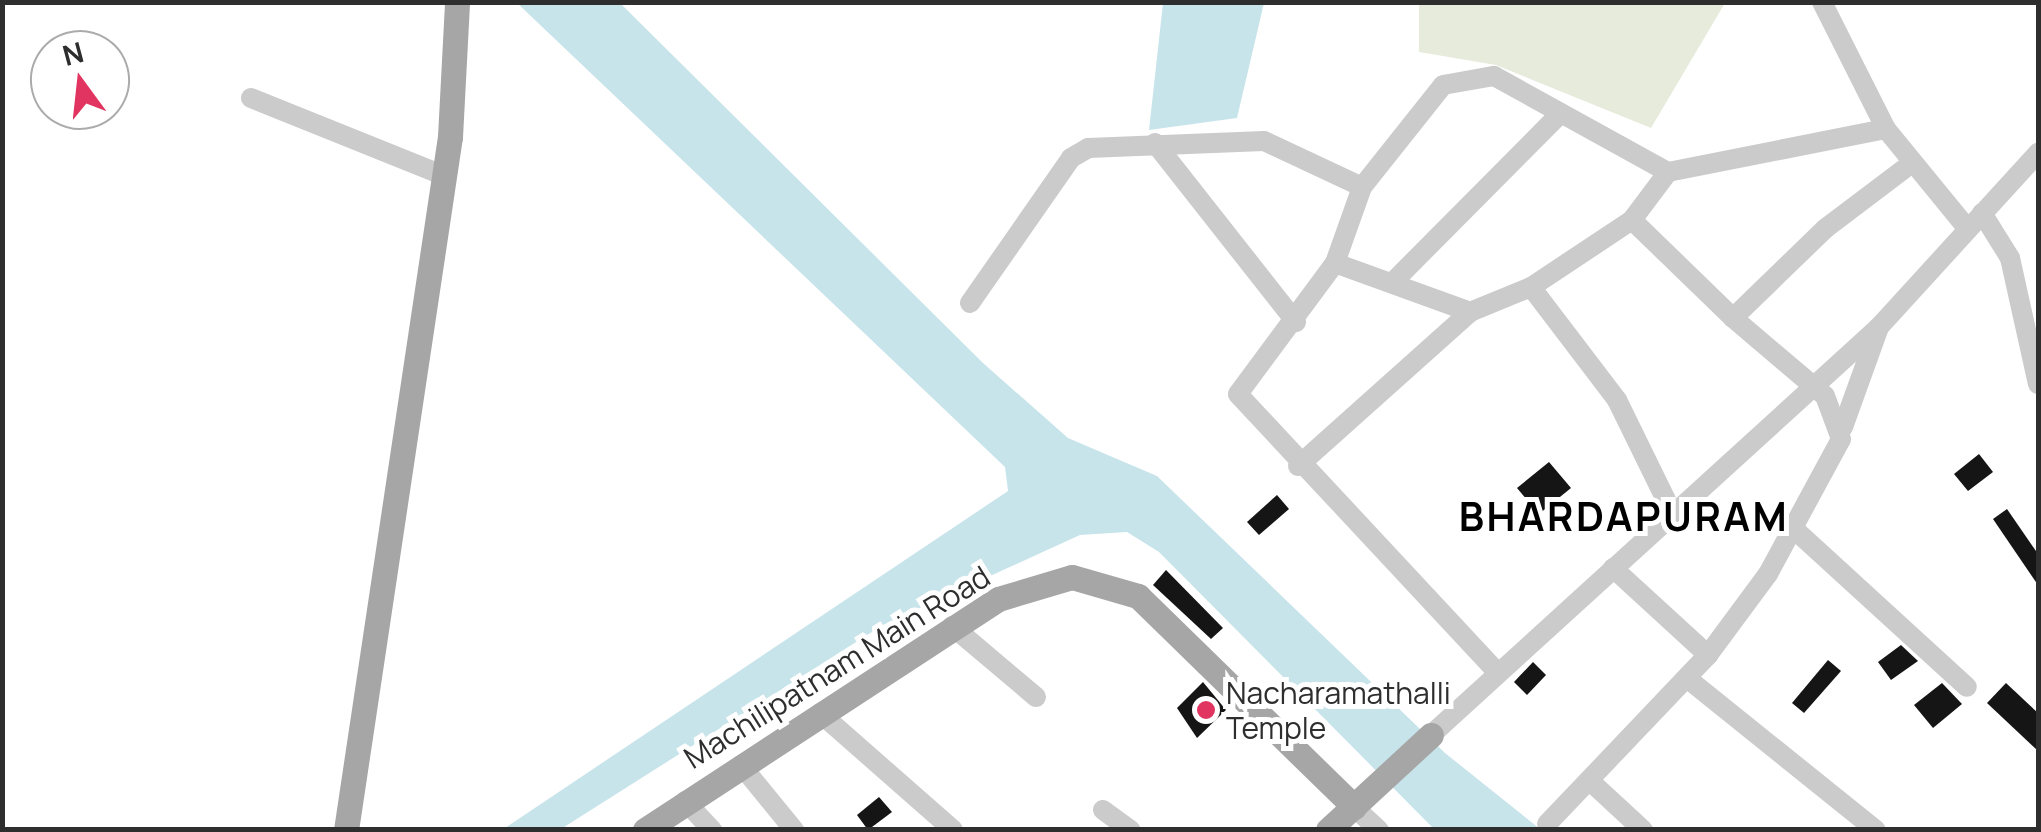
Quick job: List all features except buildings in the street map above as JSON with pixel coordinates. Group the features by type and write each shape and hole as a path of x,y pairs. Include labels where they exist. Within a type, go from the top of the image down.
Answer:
{"main road":[{"path":"346,830 445,176 457,2"},
{"name":"Machilipatnam Main Road","path":"644,830 952,626 1036,583 1072,577 1138,596 1354,807"},
{"path":"1328,830 1431,735"}],"street":[{"path":"1822,2 1886,129 1967,228"},
{"path":"1498,673 1298,466 1238,394 1296,322 1336,263 1362,187 1443,85 1462,76 1494,76 1668,172 1886,129"},
{"path":"250,98 445,176"},
{"path":"1393,282 1561,113"},
{"path":"970,303 1071,158 1154,143 1264,140 1362,187"},
{"path":"1154,143 1296,322"},
{"path":"1431,735 1671,510 1820,391 2038,152"},
{"path":"1733,318 1818,235 1912,163"},
{"path":"1298,466 1470,312 1530,287 1632,220 1668,172"},
{"path":"1982,212 2010,258 2038,384"},
{"path":"1632,220 1733,318 1820,391 1843,427"},
{"path":"1336,263 1470,312"},
{"path":"1530,287 1617,400 1671,510"},
{"path":"1548,824 1688,679 1794,529 1843,427 1879,327"},
{"path":"1794,529 1967,687"},
{"path":"1612,568 1708,655"},
{"path":"952,626 1036,697"},
{"path":"1688,679 1876,830"},
{"path":"820,713 952,830"},
{"path":"741,766 794,830"},
{"path":"1590,781 1643,830"},
{"path":"685,801 712,830"},
{"path":"1354,807 1379,830"},
{"path":"1103,810 1131,830"}],"shaded area":[{"path":"1419,2 1725,3 1651,128 1496,65 1419,52"}],"water":[{"path":"516,2 620,3 983,363 1068,438 1157,476 1445,753 1540,829 1434,829 1159,552 1127,532 1080,535 883,625 561,829 502,830 1008,491 1005,467"},
{"path":"1163,3 1264,3 1237,118 1149,130"}],"place":[{"name":"Nacharamathalli Temple","path":"1206,710"}],"district":[{"name":"BHARDAPURAM","path":"1624,516"}]}
